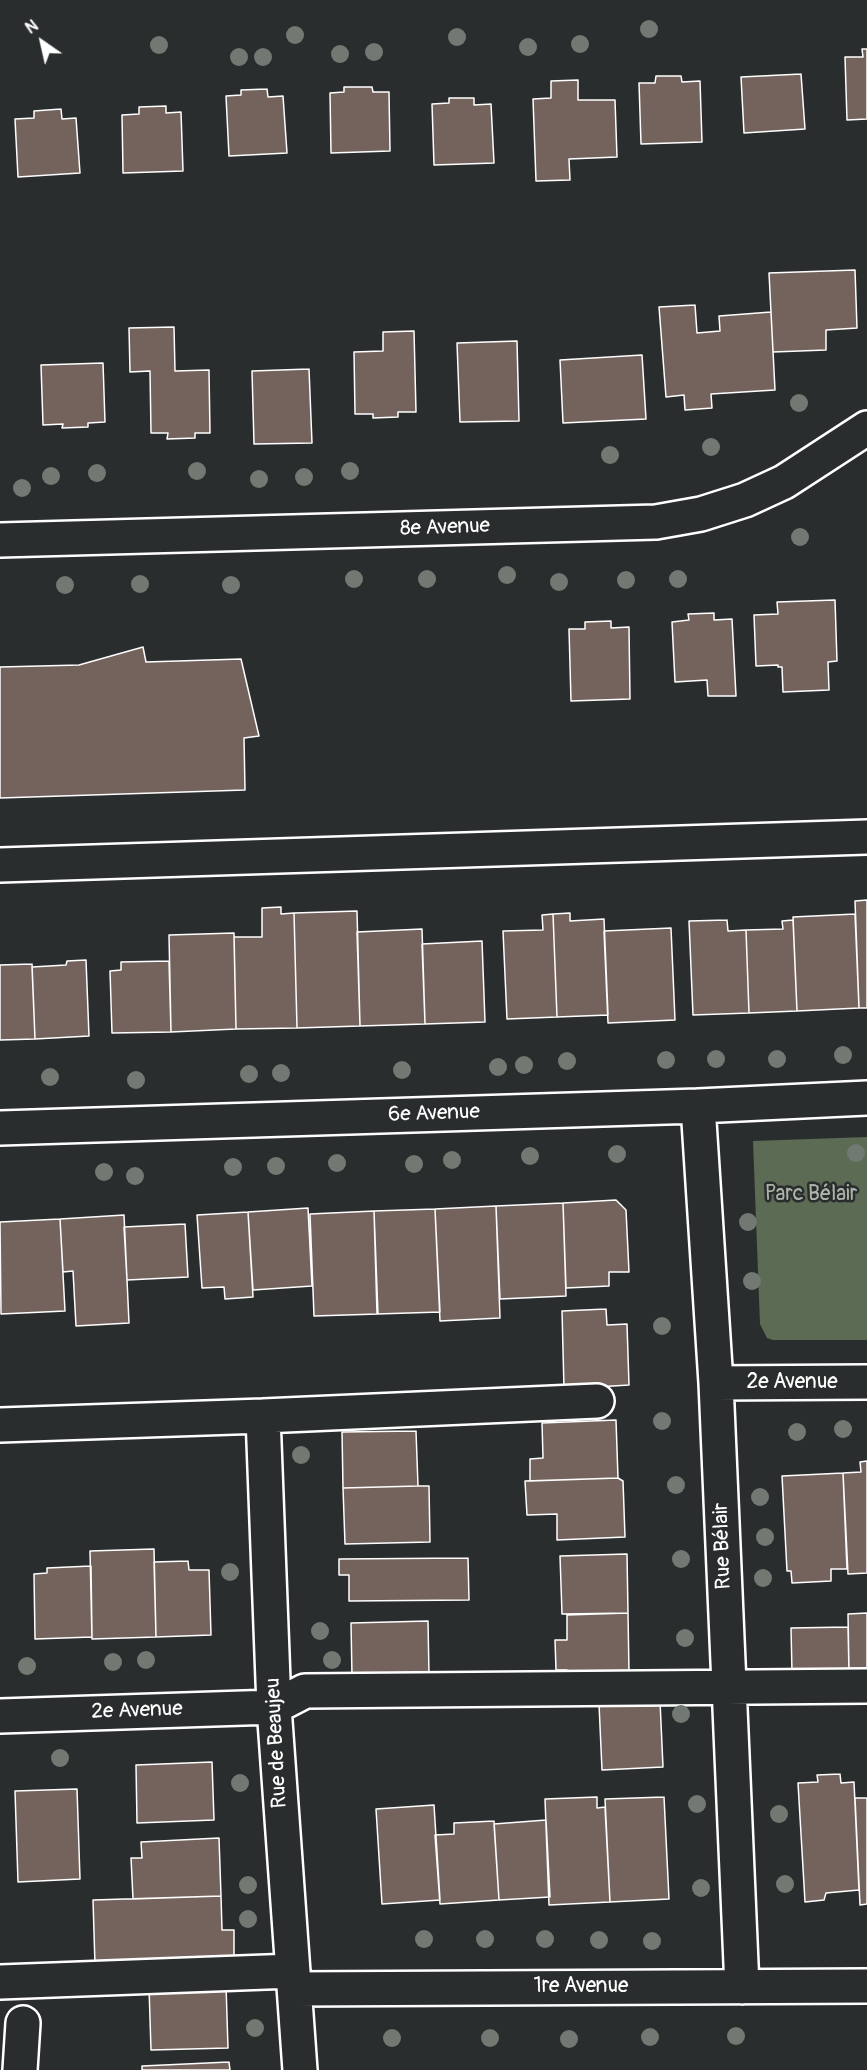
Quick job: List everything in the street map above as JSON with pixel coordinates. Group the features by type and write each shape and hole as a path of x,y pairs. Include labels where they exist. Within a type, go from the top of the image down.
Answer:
{"street":[{"name":"8e Avenue","path":"0,540 656,522 701,514 745,500 793,476 867,428"},
{"path":"0,865 867,837"},
{"name":"6e Avenue","path":"0,1128 698,1106 867,1098"},
{"name":"Rue Bélair","path":"698,1106 716,1383 742,1987"},
{"name":"2e Avenue","path":"716,1383 867,1383"},
{"path":"0,1425 597,1401"},
{"name":"Rue de Beaujeu","path":"263,1416 274,1707 300,2070"},
{"path":"274,1707 305,1691 867,1686"},
{"name":"2e Avenue","path":"0,1716 274,1707"},
{"name":"1re Avenue","path":"0,1982 294,1980 742,1987 867,1986"},
{"path":"20,2070 23,2023"}],"green space":[{"name":"Parc Bélair","path":"867,1137 867,1340 773,1340 767,1338 760,1324 753,1141"}],"building":[{"path":"862,49 867,49 867,119 847,120 845,57 863,57"},
{"path":"801,74 805,129 744,133 741,77"},
{"path":"656,76 681,76 682,82 700,81 702,142 641,144 639,83 655,83"},
{"path":"578,80 578,100 615,100 617,157 569,159 570,180 536,181 533,99 551,98 551,81"},
{"path":"344,87 372,87 373,92 389,92 390,151 331,153 330,93 344,92"},
{"path":"267,89 268,97 283,96 287,153 229,156 226,96 241,95 241,90"},
{"path":"449,98 474,98 474,105 491,104 494,163 434,165 432,104 449,103"},
{"path":"166,106 166,113 181,112 183,171 123,173 122,115 139,114 139,107"},
{"path":"61,109 62,119 76,118 80,173 18,177 15,119 34,118 34,111"},
{"path":"855,270 857,328 826,330 826,350 773,352 769,273"},
{"path":"695,305 697,333 720,331 719,316 771,312 775,390 711,394 712,408 685,410 684,395 666,397 659,307"},
{"path":"174,327 175,371 209,370 210,433 195,433 195,438 167,439 168,433 151,433 150,371 130,372 129,328"},
{"path":"414,331 416,412 398,412 398,417 373,418 373,414 355,414 354,352 383,351 383,332"},
{"path":"517,341 519,421 460,422 457,343"},
{"path":"642,355 646,419 563,423 560,360"},
{"path":"103,363 105,422 88,423 88,427 62,428 63,424 43,425 41,365"},
{"path":"309,369 312,443 254,444 252,371"},
{"path":"835,600 837,661 828,662 829,690 783,692 782,667 778,665 756,666 754,615 778,614 777,602"},
{"path":"714,613 714,620 732,619 736,696 708,696 707,680 675,682 672,622 689,620 688,614"},
{"path":"611,621 611,628 629,627 630,699 571,701 569,629 585,629 585,622"},
{"path":"143,647 146,662 241,659 259,736 244,738 245,790 0,798 0,667 79,665"},
{"path":"867,900 867,1008 859,1008 855,901"},
{"path":"281,907 281,914 294,913 297,1028 236,1029 234,937 262,937 262,908"},
{"path":"357,911 360,1026 297,1028 294,913"},
{"path":"570,913 570,921 604,919 608,1015 557,1017 553,914"},
{"path":"553,914 557,1017 507,1019 503,931 543,930 542,915"},
{"path":"855,914 859,1008 797,1011 793,917"},
{"path":"727,920 728,931 746,930 749,1013 693,1015 689,921"},
{"path":"793,920 797,1011 749,1013 746,930 783,929 782,921"},
{"path":"671,928 675,1020 608,1023 604,931"},
{"path":"422,929 425,1024 360,1026 357,932"},
{"path":"234,933 236,1029 171,1032 169,935"},
{"path":"482,941 485,1022 425,1024 422,944"},
{"path":"86,960 89,1036 35,1039 32,967 66,965 67,961"},
{"path":"169,961 171,1032 112,1033 110,971 121,970 121,962"},
{"path":"32,964 35,1039 0,1040 0,965"},
{"path":"616,1200 626,1210 629,1272 609,1272 609,1286 566,1288 563,1203"},
{"path":"563,1203 566,1296 500,1299 496,1206"},
{"path":"496,1206 500,1318 440,1321 435,1209"},
{"path":"308,1208 312,1286 253,1290 248,1212"},
{"path":"435,1209 440,1312 377,1314 374,1211"},
{"path":"374,1211 378,1314 314,1316 310,1214"},
{"path":"248,1212 253,1297 225,1299 224,1287 202,1288 197,1215"},
{"path":"124,1215 129,1323 76,1326 73,1271 63,1272 60,1219"},
{"path":"60,1219 65,1311 1,1314 0,1222"},
{"path":"185,1224 188,1277 127,1280 124,1227"},
{"path":"606,1309 607,1325 627,1324 629,1385 564,1389 562,1311"},
{"path":"616,1420 618,1478 530,1481 530,1459 543,1458 542,1423"},
{"path":"416,1431 418,1486 343,1488 342,1432"},
{"path":"867,1461 867,1573 848,1574 843,1473 861,1472 860,1462"},
{"path":"843,1473 847,1569 831,1569 831,1581 792,1583 791,1571 787,1571 782,1476"},
{"path":"618,1478 623,1481 625,1537 557,1540 557,1514 527,1515 525,1481"},
{"path":"429,1486 430,1542 345,1544 343,1488"},
{"path":"154,1549 156,1637 92,1639 90,1551"},
{"path":"627,1554 628,1613 562,1614 560,1556"},
{"path":"468,1558 469,1600 349,1601 349,1575 339,1575 339,1559"},
{"path":"188,1561 189,1570 209,1570 211,1635 156,1637 154,1562"},
{"path":"91,1566 92,1637 35,1639 34,1574 47,1573 47,1568"},
{"path":"628,1613 629,1673 567,1675 567,1670 556,1670 555,1640 567,1640 567,1615"},
{"path":"867,1613 867,1672 849,1672 848,1614"},
{"path":"428,1621 429,1675 352,1677 351,1623"},
{"path":"848,1627 849,1672 792,1673 791,1628"},
{"path":"660,1701 663,1767 602,1770 599,1704"},
{"path":"212,1762 214,1820 137,1823 136,1765"},
{"path":"840,1774 841,1783 854,1782 859,1890 826,1893 824,1900 805,1902 798,1783 818,1782 817,1775"},
{"path":"77,1789 80,1879 18,1882 15,1791"},
{"path":"597,1797 597,1808 605,1807 610,1902 549,1905 545,1799"},
{"path":"664,1797 669,1899 610,1902 605,1799"},
{"path":"855,1798 867,1798 867,1904 860,1905"},
{"path":"434,1805 440,1900 382,1904 376,1809"},
{"path":"546,1820 550,1897 499,1900 494,1824"},
{"path":"494,1821 499,1900 440,1904 435,1835 454,1834 454,1823"},
{"path":"219,1838 221,1896 133,1899 131,1858 142,1858 141,1842"},
{"path":"221,1896 222,1930 234,1930 234,1960 95,1965 93,1900"},
{"path":"226,1985 228,2048 151,2050 149,1987"},
{"path":"229,2062 230,2070 142,2070 142,2066"}]}
